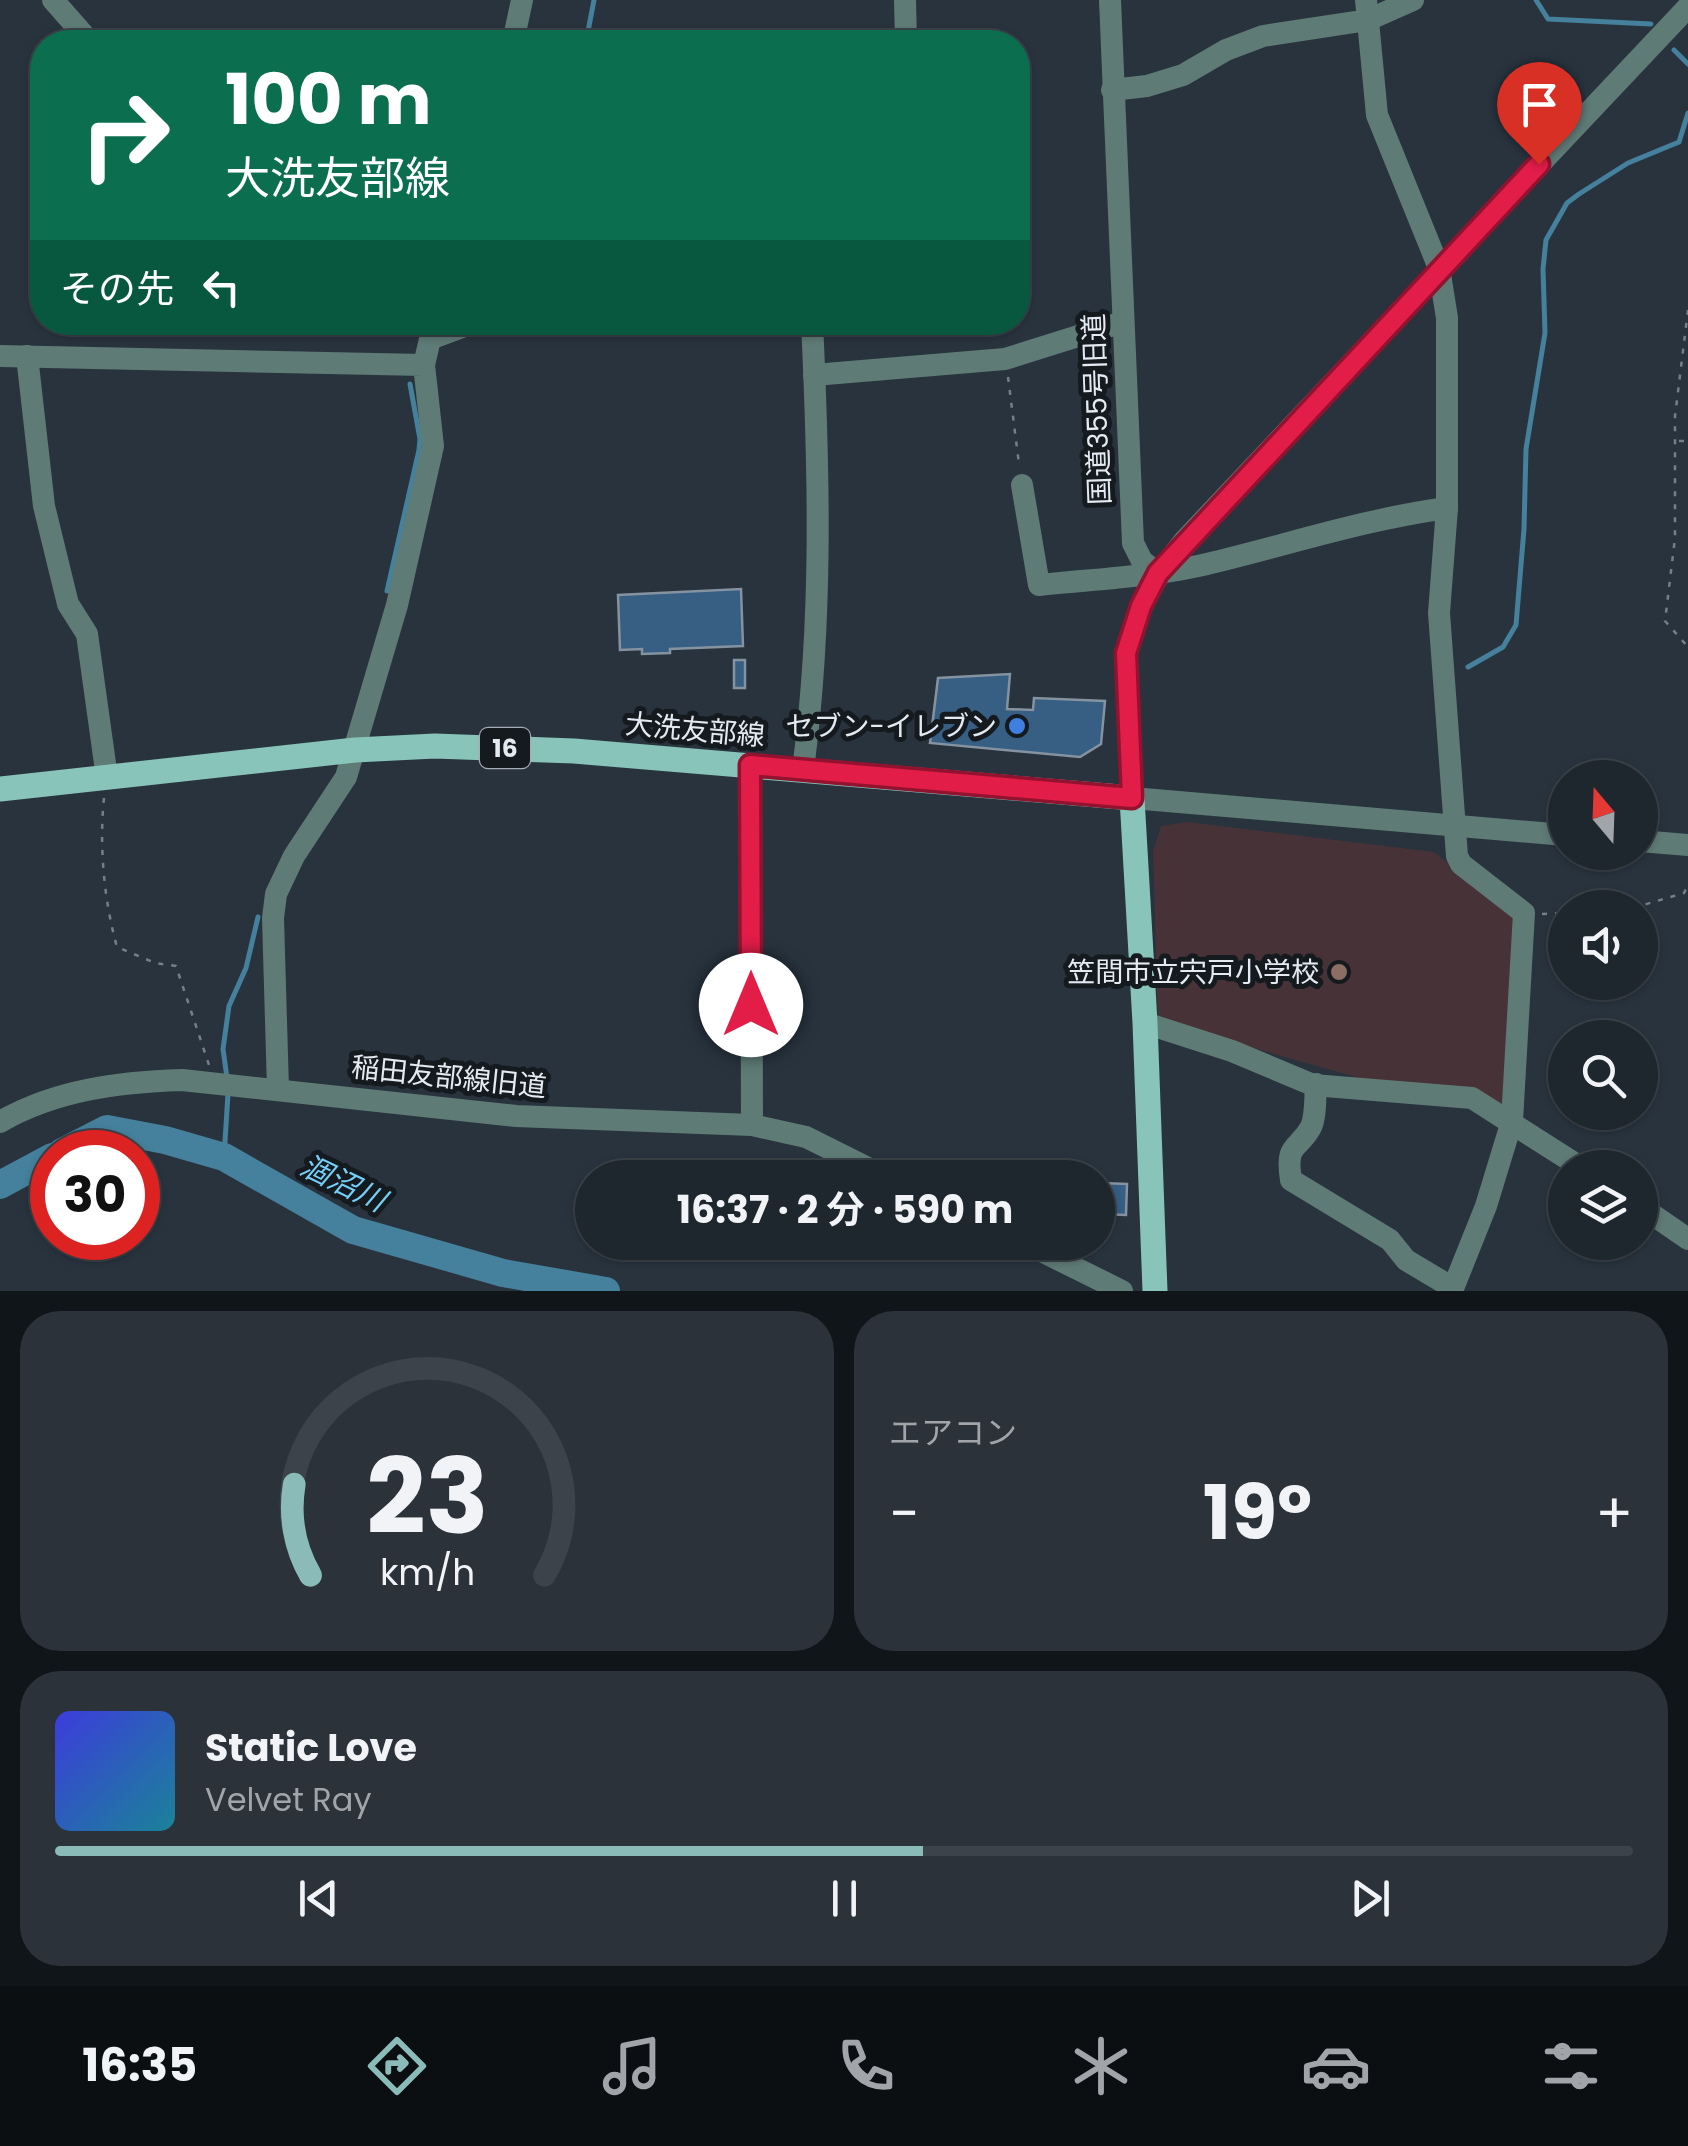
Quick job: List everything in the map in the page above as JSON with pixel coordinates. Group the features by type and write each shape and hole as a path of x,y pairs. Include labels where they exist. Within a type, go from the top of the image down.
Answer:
{"main road":[{"name":"大洗友部線","path":"0,789 355,750 491,747 1132,798"},
{"path":"1132,798 1155,1291"}],"street":[{"path":"53,0 79,30"},
{"path":"515,30 522,0"},
{"path":"905,0 906,30"},
{"name":"国道355号旧道","path":"1110,0 1132,543 1142,561 1158,573"},
{"path":"1112,90 1147,86 1183,74 1226,50 1263,36 1413,0"},
{"path":"1548,833 1132,798 1126,653 1141,606 1158,573 1439,268 1688,7"},
{"path":"1316,1084 1312,1126 1293,1146 1290,1180 1390,1240 1406,1260 1452,1290 1486,1206 1512,1121 1524,913 1461,864 1457,856 1442,688 1440,613 1447,508 1447,318 1439,268 1377,115 1367,10"},
{"path":"814,374 1005,359 1123,322"},
{"path":"278,1089 273,918 276,894 294,856 346,777 402,587 434,446 424,365 428,335"},
{"path":"804,769 818,619 812,335"},
{"path":"0,356 424,365"},
{"path":"28,356 44,506 68,604 87,634 106,778"},
{"path":"1022,485 1039,585 1206,564 1409,513 1447,508"},
{"path":"750,765 752,1125"},
{"path":"1658,842 1688,845"},
{"path":"1145,1024 1232,1051 1316,1084 1472,1098 1555,1150"},
{"name":"稲田友部線旧道","path":"0,1122 20,1110 62,1096 107,1086 182,1080 516,1116 752,1125 806,1138 851,1160"},
{"path":"1658,1218 1688,1239"},
{"path":"1059,1260 1122,1291"}],"path":[{"path":"1688,310 1676,416 1675,538 1665,621 1688,647"},
{"path":"1005,359 1022,485"},
{"path":"1678,442 1688,441"},
{"path":"106,778 103,835 109,920 116,947 155,963 176,966 196,1033 218,1084"},
{"path":"1658,901 1684,893 1688,885"}],"shaded area":[{"name":"笠間市立宍戸小学校","path":"1187,822 1434,852 1524,923 1512,1121 1158,1021 1153,851 1161,826"}],"building":[{"path":"741,589 743,646 642,654 642,649 620,650 618,595"},
{"path":"734,660 745,660 745,688 734,688"},
{"name":"セブン-イレブン","path":"1010,674 1007,709 1033,710 1034,698 1105,701 1101,744 1080,757 930,743 938,678"},
{"path":"1115,1184 1127,1184 1126,1215 1115,1215"}],"waterway":[{"path":"588,30 594,0"},
{"path":"1536,0 1548,19 1651,24"},
{"path":"1674,50 1688,64"},
{"path":"1468,667 1503,647 1516,625 1526,449 1545,333 1546,240 1567,203 1579,194 1628,163 1679,142 1688,113"},
{"path":"387,591 419,450 410,384"},
{"path":"227,1078 223,1049 229,1006 246,968 258,917"},
{"path":"224,1157 228,1094"},
{"name":"涸沼川","path":"105,1130 112,1130"},
{"name":"涸沼川","path":"160,1139 224,1157 353,1230 503,1273 606,1291"},
{"name":"涸沼川","path":"0,1185 30,1169"}],"place":[{"name":"セブン-イレブン","path":"1017,726"},
{"name":"笠間市立宍戸小学校","path":"1339,972"}],"route":[{"path":"751,1005 750,765 1132,798 1126,653 1131,631 1158,573 1539,164"}]}
